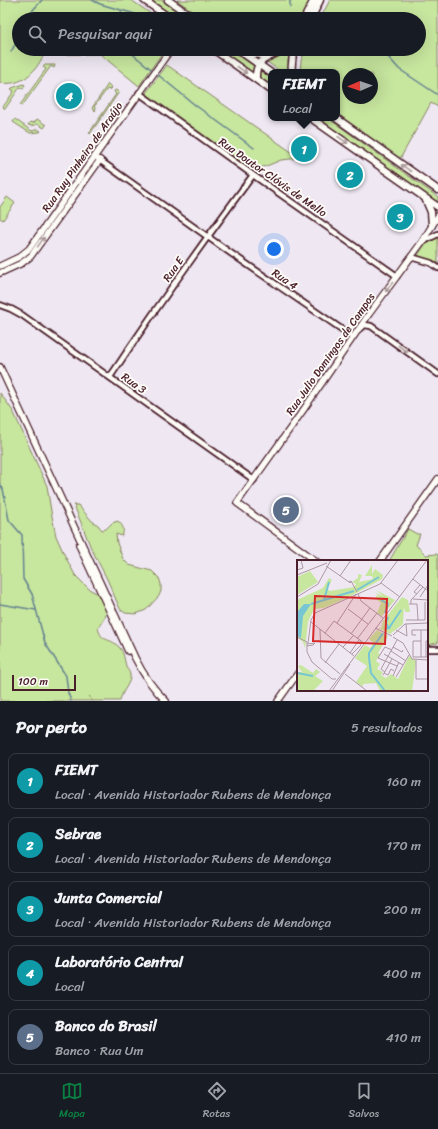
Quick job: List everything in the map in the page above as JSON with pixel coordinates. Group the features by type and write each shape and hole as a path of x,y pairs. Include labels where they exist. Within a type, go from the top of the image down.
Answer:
{"main road":[{"path":"144,0 161,12"},
{"path":"168,0 185,12"},
{"path":"308,12 314,0"},
{"path":"314,12 320,0"},
{"path":"223,56 268,88"},
{"path":"246,56 268,71"},
{"path":"256,80 258,65 263,59 269,56"},
{"path":"292,56 292,69"},
{"path":"315,121 438,207"},
{"path":"340,121 438,190"},
{"path":"424,197 431,212 432,225"}],"street":[{"name":"Rua Ruy Pinheiro de Araújo","path":"0,273 22,263 31,256 139,93 166,56"},
{"name":"Rua Doutor Clóvis de Mello","path":"139,93 397,276"},
{"name":"Rua Ruy Pinheiro de Araújo","path":"0,266 19,257 29,249 97,158"},
{"name":"Rua 4","path":"97,158 207,237 354,337"},
{"name":"Rua E","path":"110,377 145,325 253,174"},
{"name":"Rua Julio Domingos de Campos","path":"315,560 237,503 304,409 359,328 422,242 438,216"},
{"path":"422,242 438,234"},
{"path":"411,257 431,263 438,268"},
{"name":"Rua 3","path":"0,305 22,315 254,480"},
{"path":"369,314 371,326"},
{"path":"359,328 365,325 371,326 438,374"},
{"path":"0,367 138,664 149,682 166,701"},
{"path":"0,374 132,659 148,687 161,701"},
{"path":"381,560 438,479"},
{"path":"428,649 438,648"},
{"path":"278,701 297,674"}],"green space":[{"path":"0,0 131,0 149,12 12,12 12,56 43,56 32,73 27,77 15,82 0,83"},
{"path":"150,0 162,0 179,12 166,12"},
{"path":"177,0 311,0 305,12 193,12"},
{"path":"330,0 438,0 438,107 431,103 400,159 340,116 340,69 300,69 303,56 426,56 426,12 324,12"},
{"path":"102,56 160,56 139,86"},
{"path":"229,56 241,56 256,66 252,73"},
{"path":"275,56 290,56 288,61 289,69 277,69 266,61"},
{"path":"45,65 55,65 54,68 51,66 22,106 20,105 46,69 43,67"},
{"path":"167,65 300,158 281,160 253,170 245,165 145,94"},
{"path":"259,68 268,75 268,84 258,77"},
{"path":"24,84 23,89 20,87 5,109 3,107 14,91 11,89"},
{"path":"108,84 111,87 110,90 107,89 94,107 96,109 95,111 92,108"},
{"path":"115,90 119,92 90,134 89,133 116,94 114,92"},
{"path":"15,119 30,130 33,131 37,129 41,131 30,133 13,122"},
{"path":"37,119 46,125 44,128 38,124 32,126 28,125 30,122 34,123"},
{"path":"320,121 332,121 438,197 438,204"},
{"path":"7,197 15,203 3,220 0,218 0,207"},
{"path":"438,237 438,266 420,258 418,255 424,246"},
{"path":"0,393 13,411 47,486 56,536 65,556 75,575 89,589 98,594 107,612 98,628 100,633 104,638 115,643 123,653 130,678 120,701 0,701"},
{"path":"74,505 78,505 102,530 118,521 123,529 122,536 116,534 117,543 123,559 129,565 152,571 159,578 161,591 159,596 146,610 136,614 125,613 120,609 91,548"},
{"path":"408,529 420,534 416,545 426,555 438,555 438,643 428,645 428,560 390,560"}],"waterway":[{"path":"32,12 42,0"},
{"path":"92,0 100,4 128,12"},
{"path":"290,0 290,7"},
{"path":"135,56 151,69"},
{"path":"387,56 399,69 438,95"},
{"path":"157,74 195,105 254,148"},
{"path":"0,484 3,489 9,520 22,535 23,579 32,594 45,643 66,676 68,693 71,701"},
{"path":"0,604 36,610"}],"place":[{"name":"Laboratório Central","path":"69,96"},
{"name":"FIEMT","path":"304,149"},
{"name":"Sebrae","path":"350,175"},
{"name":"Junta Comercial","path":"400,217"},
{"name":"Banco do Brasil","path":"286,510"}]}
